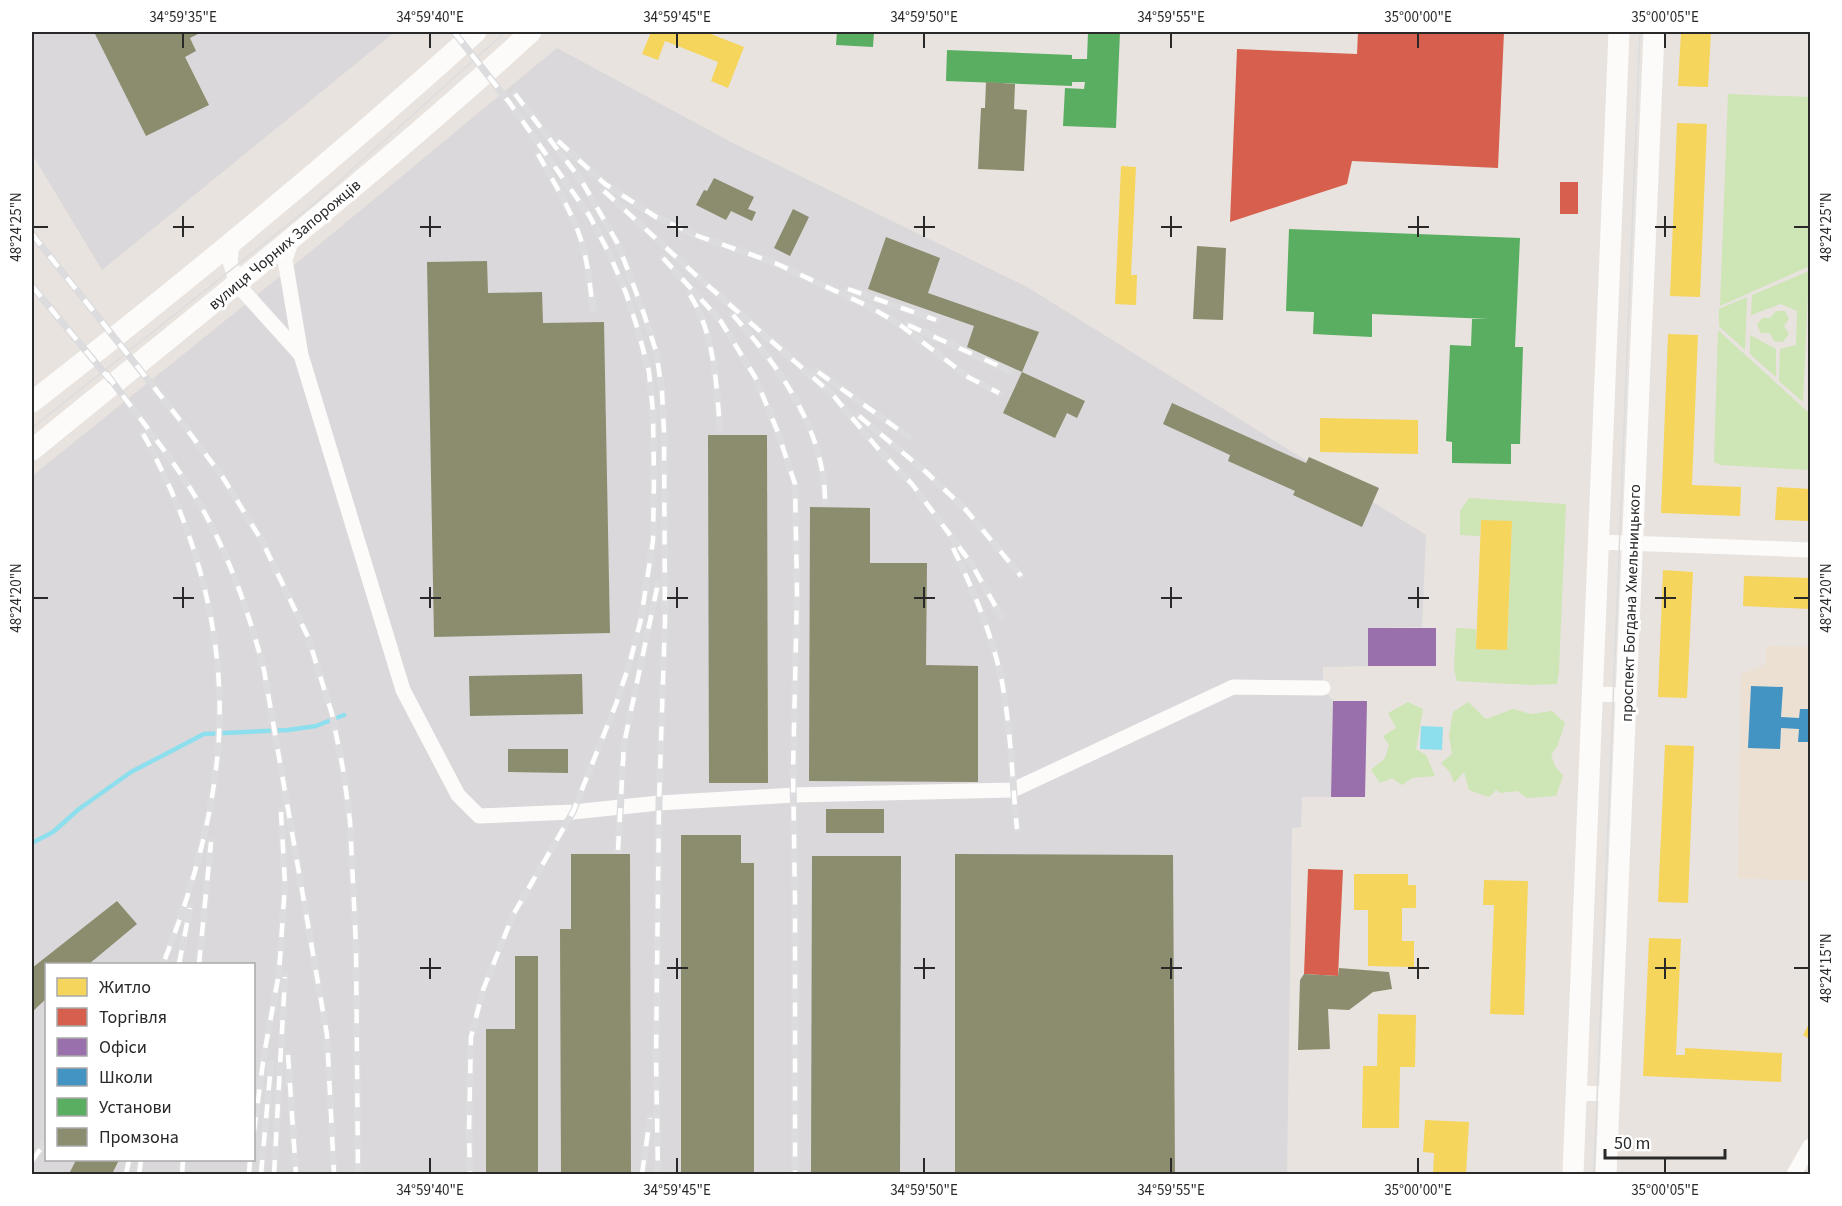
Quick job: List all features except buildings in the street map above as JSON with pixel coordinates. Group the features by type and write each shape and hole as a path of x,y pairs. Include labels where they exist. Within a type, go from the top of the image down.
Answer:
{"main road":[{"name":"вулиця Чорних Запорожців","path":"37,397 307,181 476,32"},
{"name":"проспект Богдана Хмельницького","path":"1573,1174 1619,32"},
{"name":"проспект Богдана Хмельницького","path":"1606,1174 1654,32"},
{"name":"вулиця Чорних Запорожців","path":"32,450 292,239 458,99 526,37"},
{"path":"1614,153 1649,153"}],"street":[{"path":"292,239 285,260 301,355 403,690 458,795 479,816 573,812 659,803 794,795 1013,790 1233,687 1323,688"},
{"path":"232,243 230,261 237,284 301,355"},
{"path":"1599,542 1810,549"},
{"path":"1593,694 1626,695"},
{"path":"1577,1093 1610,1094"},
{"path":"1794,1174 1810,1146"}],"shaded area":[{"path":"32,32 395,32 102,270 32,154"},
{"path":"557,48 733,143 1027,287 1426,535 1422,627 1369,628 1368,666 1323,667 1323,688 1333,701 1331,797 1302,797 1301,827 1292,828 1287,1174 32,1174 32,476 309,253"},
{"path":"1766,646 1810,647 1810,881 1738,878 1741,674 1766,664"}],"green space":[{"path":"1728,94 1810,97 1810,266 1720,306"},
{"path":"1809,271 1803,402 1779,381 1780,349 1796,345 1797,311 1781,304 1751,315 1752,295"},
{"path":"1747,297 1745,350 1719,326 1719,309"},
{"path":"1776,311 1785,311 1789,319 1784,326 1789,334 1783,342 1774,341 1770,333 1761,333 1757,325 1762,318 1770,318"},
{"path":"1718,330 1810,414 1810,470 1721,465 1714,462"},
{"path":"1750,335 1776,349 1776,377 1750,354"},
{"path":"1469,498 1566,504 1557,684 1457,681 1454,669 1456,628 1476,629 1476,649 1507,650 1512,522 1481,520 1480,536 1460,535 1460,511"},
{"path":"1408,702 1423,709 1416,749 1426,755 1435,776 1412,778 1402,785 1392,778 1380,783 1371,770 1385,758 1389,745 1383,736 1396,728 1388,713"},
{"path":"1468,702 1486,719 1513,709 1531,714 1552,711 1565,723 1557,747 1551,754 1555,766 1563,776 1556,796 1527,798 1517,791 1500,793 1496,790 1489,797 1469,790 1464,772 1454,783 1450,772 1441,763 1452,754 1449,735 1453,712"}],"water":[{"path":"1421,726 1443,727 1442,750 1420,749"}],"waterway":[{"path":"32,843 53,832 79,809 131,772 204,734 288,730 316,726 344,715"}],"tram line":[{"path":"32,428 315,203 505,32"},
{"path":"1594,1174 1640,32"}],"railway":[{"path":"454,32 509,102 589,215 609,253 626,293 649,372 653,412 654,477 653,541 641,619 630,662 616,704 573,812 513,915 483,990 471,1037 470,1174"},
{"path":"515,94 581,180 618,244 656,351 662,391 665,620 659,803 656,1058 658,1174"},
{"path":"558,141 605,184 656,217 698,236 775,263 870,307 899,324 968,377 999,393"},
{"path":"538,154 566,205 580,237 587,264 593,310"},
{"path":"604,191 832,394 880,451 912,484 971,563 1001,616"},
{"path":"32,234 222,476 262,541 308,637 332,714 350,821 356,946 358,1174"},
{"path":"663,258 720,320 755,377 777,430 795,484 797,593 793,772 795,1174"},
{"path":"32,286 110,380"},
{"path":"848,289 936,320"},
{"path":"690,295 705,326 713,360 720,428"},
{"path":"733,315 767,356 796,401 808,425 823,475 825,502"},
{"path":"908,325 1010,371"},
{"path":"818,372 909,437"},
{"path":"106,373 171,460 208,519 231,568 257,644 264,670 327,1035 334,1174"},
{"path":"859,416 926,472 966,510 1021,576"},
{"path":"143,434 178,507 201,574 209,608 219,678 218,749 211,804 191,886 163,963"},
{"path":"953,548 981,611 1001,677 1009,734 1017,829"},
{"path":"618,850 624,744 658,583"},
{"path":"255,1123 264,1055 279,973 285,884 281,812"},
{"path":"199,963 211,842"},
{"path":"179,963 190,908"},
{"path":"274,1174 285,977"},
{"path":"288,1055 296,1174"},
{"path":"261,1174 271,1064"},
{"path":"642,1174 650,1118"},
{"path":"32,1161 45,1142"},
{"path":"126,1174 129,1161"},
{"path":"139,1174 141,1161"},
{"path":"182,1174 183,1161"},
{"path":"249,1174 250,1161"}]}
